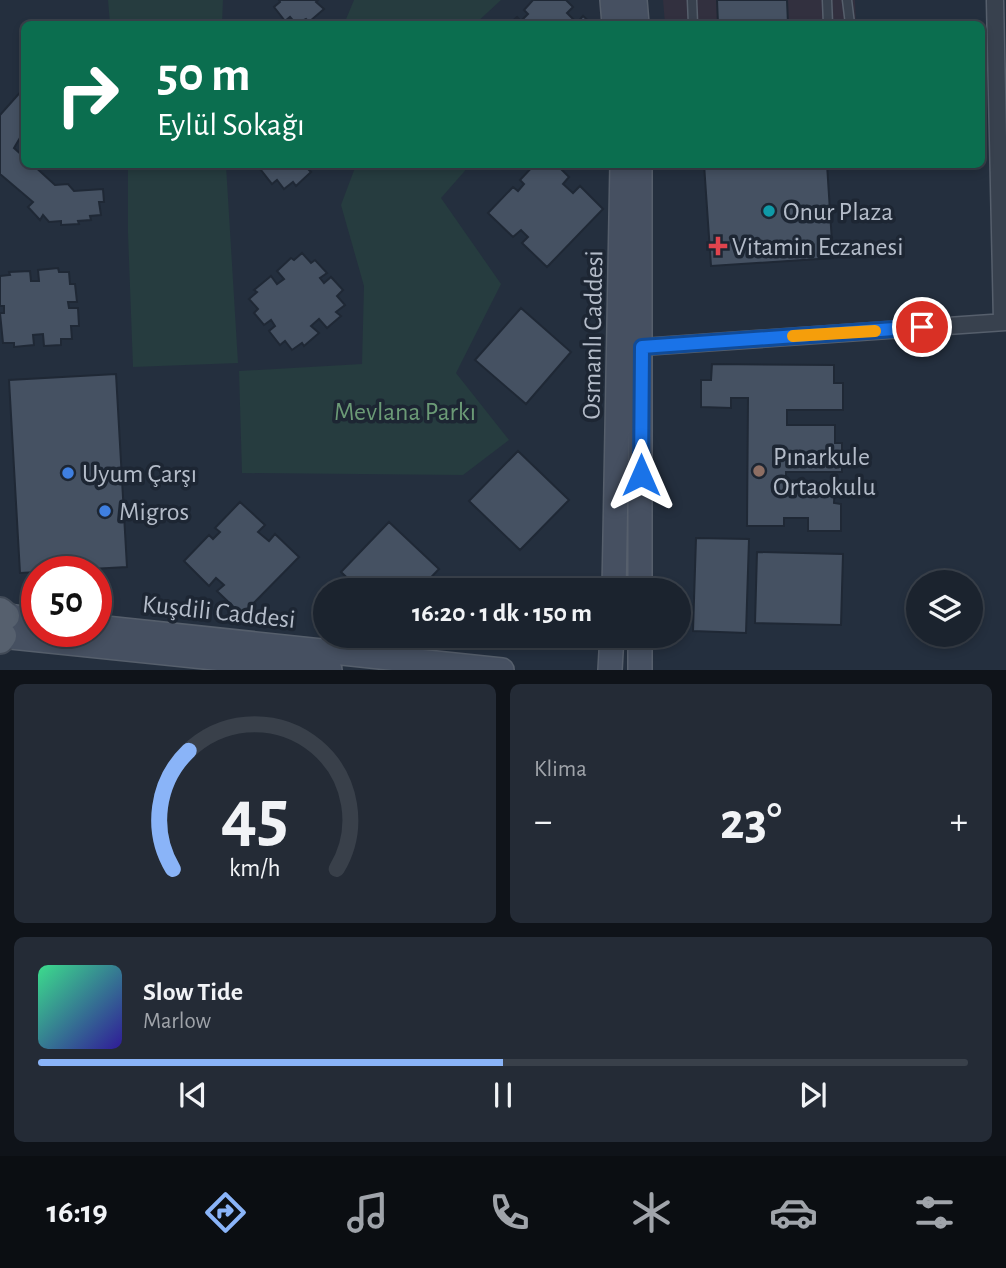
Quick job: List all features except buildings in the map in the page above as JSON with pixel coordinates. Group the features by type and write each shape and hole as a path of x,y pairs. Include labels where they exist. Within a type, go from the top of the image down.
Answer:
{"main road":[{"path":"612,0 614,21"},
{"path":"635,0 637,21"},
{"name":"Osmanlı Caddesi","path":"614,578 622,168"},
{"name":"Osmanlı Caddesi","path":"640,168 640,578"},
{"name":"Kuşdili Caddesi","path":"2,625 21,622"},
{"name":"Kuşdili Caddesi","path":"2,625 141,641 502,670"},
{"name":"Kuşdili Caddesi","path":"112,632 141,641 330,670"},
{"path":"610,670 611,648"},
{"path":"640,648 640,670"}],"street":[{"path":"642,347 1004,322 997,2"}],"lane":[{"path":"692,0 693,21"},
{"path":"827,0 828,21"},
{"path":"848,0 850,21"}],"shaded area":[{"path":"663,0 855,0 856,21 665,21"}],"green space":[{"path":"108,0 223,0 222,21 110,21"},
{"path":"354,0 501,0 478,21 345,21"},
{"path":"128,168 226,168 238,363 133,367"},
{"name":"Mevlana Parkı","path":"355,168 467,168 441,198 501,284 456,373 509,440 463,475 242,473 239,371 362,364 364,286 341,205"}],"slow traffic":[{"path":"793,336 875,331"}],"place":[{"name":"Onur Plaza","path":"769,211"},
{"name":"Vitamin Eczanesi","path":"718,246"},
{"name":"Pınarkule Ortaokulu","path":"759,471"},
{"name":"Uyum Çarşı","path":"68,473"},
{"name":"Migros","path":"105,511"}],"route":[{"path":"641,475 642,347 922,327"}]}
